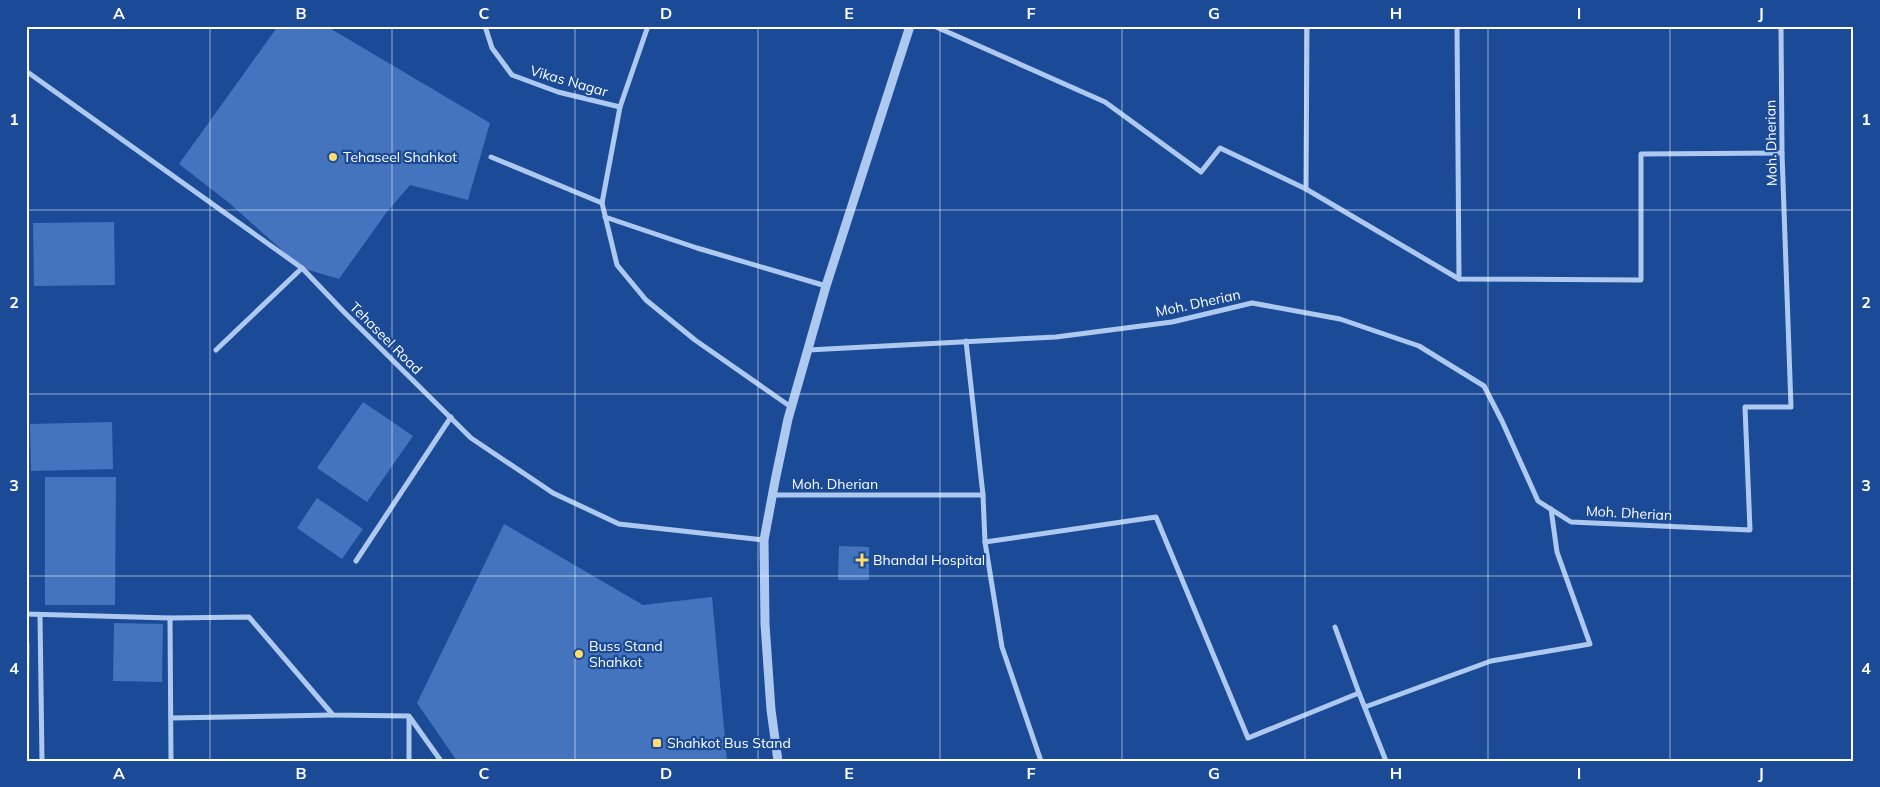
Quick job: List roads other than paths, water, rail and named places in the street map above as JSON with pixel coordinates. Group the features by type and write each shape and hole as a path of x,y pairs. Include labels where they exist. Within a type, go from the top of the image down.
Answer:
{"street":[{"name":"Vikas Nagar","path":"485,26 492,48 512,75 558,92 620,107 648,26"},
{"path":"778,761 771,710 765,624 764,540 774,495 776,472 791,407 826,286 910,26"},
{"path":"934,26 1105,102 1202,172 1220,148 1306,189 1459,279 1641,280 1641,154 1782,153"},
{"path":"1306,189 1307,26"},
{"path":"1457,26 1459,279"},
{"name":"Moh. Dherian","path":"808,350 1056,337 1172,322 1252,303 1340,319 1419,346 1484,386 1538,500 1571,522 1750,530 1745,407 1791,407 1782,153 1781,26"},
{"name":"Tehaseel Road","path":"26,71 302,268 471,438 553,493 620,524 764,540"},
{"path":"620,107 602,203 617,265 646,300 695,340 791,407"},
{"path":"491,157 602,203"},
{"path":"605,217 697,248 826,286"},
{"path":"216,350 302,268"},
{"path":"966,341 985,542 1002,647 1041,761"},
{"path":"356,561 452,417"},
{"name":"Moh. Dherian","path":"774,495 982,495"},
{"path":"1365,707 1491,661 1590,644 1557,552 1551,509"},
{"path":"985,542 1156,517 1248,738 1359,693"},
{"path":"26,614 170,618 249,617 333,714"},
{"path":"40,615 42,761"},
{"path":"170,618 171,761"},
{"path":"1335,626 1386,761"},
{"path":"171,718 333,714 409,716"},
{"path":"409,716 409,761"},
{"path":"409,716 441,761"}],"place":[{"name":"Tehaseel Shahkot","path":"333,157"},
{"name":"Bhandal Hospital","path":"862,560"},
{"name":"Buss Stand Shahkot","path":"579,654"},
{"name":"Shahkot Bus Stand","path":"657,743"}]}
